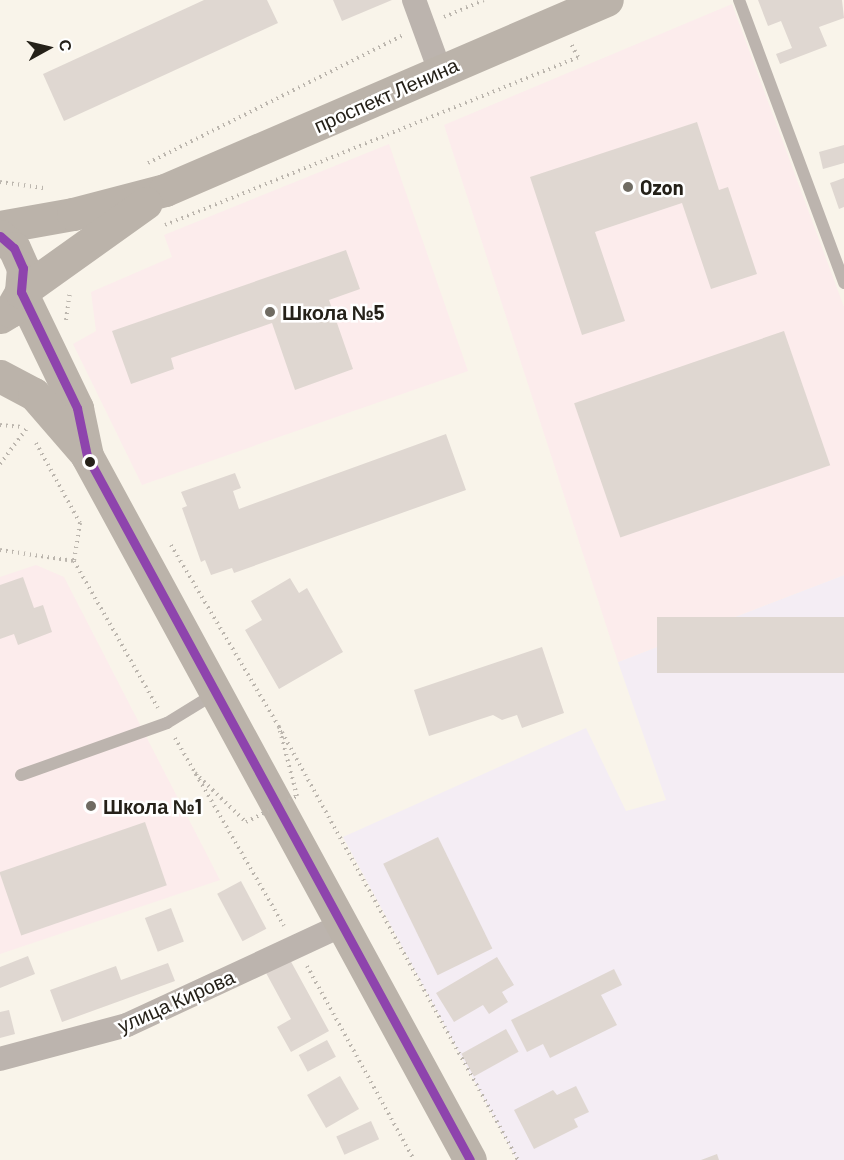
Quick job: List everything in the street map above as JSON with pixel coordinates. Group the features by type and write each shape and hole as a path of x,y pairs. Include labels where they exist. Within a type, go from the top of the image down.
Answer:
{"main road":[{"name":"проспект Ленина","path":"155,177 440,71 607,0"},
{"path":"0,227 47,220 155,177"},
{"path":"87,456 51,299 68,274 155,177"},
{"path":"0,236 14,248 23,268 21,292 10,310 0,317"},
{"path":"21,292 68,274"},
{"path":"21,292 59,338"},
{"path":"0,376 34,394 87,456 345,924 470,1160"}],"street":[{"path":"414,0 421,26 440,71"},
{"name":"улица Кирова","path":"0,1059 127,1025 345,924"}],"lane":[{"path":"739,0 844,283"},
{"path":"21,775 166,723 217,693"}],"path":[{"path":"155,177 421,26 484,0"},
{"path":"154,230 578,57 559,20"},
{"path":"0,182 47,189"},
{"path":"59,338 68,274"},
{"path":"0,425 27,427"},
{"path":"0,464 27,427"},
{"path":"27,427 80,523 74,561 296,947 414,1160"},
{"path":"165,535 279,727 518,1160"},
{"path":"0,550 74,561"},
{"path":"195,774 246,822 297,796 279,727"}],"shaded area":[{"path":"732,4 844,307 844,575 618,662 444,125"},
{"name":"Школа №5","path":"389,144 468,371 142,485 73,344 96,331 91,292 172,257 164,235"},
{"name":"Школа №1","path":"36,565 64,577 220,880 0,954 0,577"},
{"path":"844,575 844,1160 517,1160 343,837 586,728 626,811 666,800 618,662"}],"building":[{"path":"204,0 267,0 278,23 64,121 43,74"},
{"path":"333,0 392,0 342,21"},
{"path":"758,0 842,0 844,18 819,27 827,46 780,64 776,54 792,48 781,21 768,26"},
{"path":"697,122 719,190 728,187 757,274 711,289 682,203 595,232 625,321 582,335 530,177"},
{"path":"844,145 844,163 823,169 819,152"},
{"path":"844,178 844,207 839,209 830,183"},
{"path":"346,250 360,289 329,300 353,369 295,390 272,323 171,358 174,369 131,384 112,331"},
{"path":"784,331 830,465 620,538 574,403"},
{"path":"446,434 466,490 234,573 232,568 211,575 205,560 201,562 182,508 187,506 181,492 235,473 241,488 233,491 239,509"},
{"path":"23,577 34,608 43,605 52,632 18,645 14,634 0,639 0,585"},
{"path":"290,578 299,593 307,588 343,652 279,689 245,630 262,620 251,601"},
{"path":"657,617 844,617 844,673 657,673"},
{"path":"542,647 564,713 522,728 517,715 502,720 493,715 429,736 414,690"},
{"path":"145,822 167,885 21,935 0,872"},
{"path":"438,837 492,948 438,975 383,864"},
{"path":"241,881 266,929 243,941 217,894"},
{"path":"171,908 184,942 158,952 145,918"},
{"path":"28,956 35,974 0,988 0,967"},
{"path":"497,957 514,985 502,992 508,1002 489,1014 483,1005 454,1022 436,993"},
{"path":"289,958 329,1031 291,1052 277,1027 291,1019 265,971"},
{"path":"168,963 175,981 62,1022 50,990 116,966 121,980"},
{"path":"614,969 622,985 601,995 617,1025 550,1058 543,1044 527,1052 511,1020"},
{"path":"9,1010 15,1034 0,1038 0,1012"},
{"path":"506,1029 519,1052 474,1076 461,1054"},
{"path":"327,1040 336,1057 308,1072 299,1055"},
{"path":"340,1076 359,1109 326,1128 307,1095"},
{"path":"576,1086 589,1112 574,1119 578,1127 534,1149 514,1110 553,1090 557,1095"},
{"path":"371,1121 379,1139 344,1155 336,1136"},
{"path":"717,1154 719,1160 701,1160"}],"transit line":[{"path":"0,236 14,248 23,268 21,292 77,408 87,456 470,1160"}],"place":[{"name":"Ozon","path":"628,187"},
{"name":"Школа №5","path":"270,312"},
{"name":"Школа №1","path":"91,806"}]}
